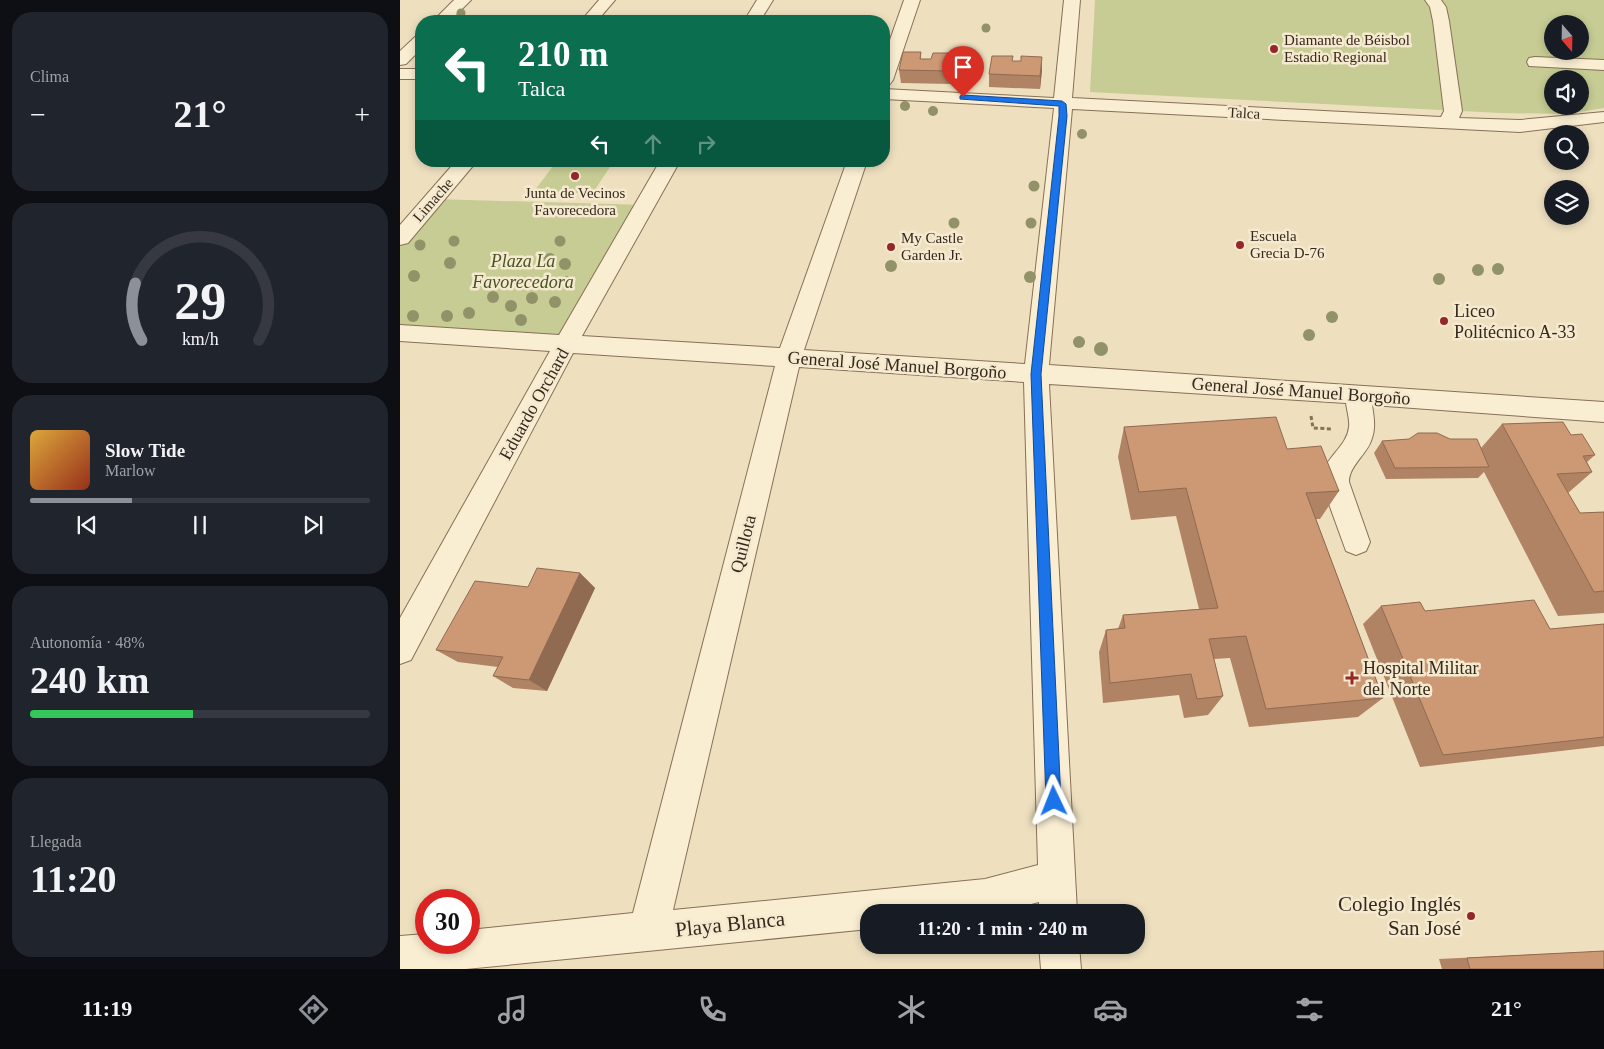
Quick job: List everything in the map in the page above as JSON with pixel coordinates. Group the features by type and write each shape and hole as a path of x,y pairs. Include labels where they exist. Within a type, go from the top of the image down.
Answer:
{"street":[{"path":"447,15 463,0"},
{"path":"594,15 607,0"},
{"path":"756,15 765,0"},
{"path":"890,63 912,0"},
{"path":"1058,895 1036,374 1063,116 1062,104 1072,0"},
{"path":"1433,0 1438,7 1441,20 1453,111 1447,122"},
{"path":"400,60 415,46"},
{"path":"1535,62 1604,65"},
{"path":"400,74 415,74"},
{"name":"Talca","path":"890,94 1520,126 1604,117"},
{"name":"Limache","path":"400,238 462,167"},
{"name":"Eduardo Orchard","path":"400,649 566,344 667,167"},
{"name":"Quillota","path":"648,932 789,358 855,167"},
{"name":"General José Manuel Borgoño","path":"400,333 1307,391 1604,412"},
{"path":"1356,542 1335,482 1336,472 1358,441 1362,427 1358,395"},
{"name":"Playa Blanca","path":"400,956 986,898 1058,895"},
{"path":"1060,954 1061,969"}],"path":[{"path":"1307,391 1313,428 1337,430"}],"green space":[{"path":"1095,0 1604,0 1604,108 1589,110 1589,70 1544,70 1544,114 1090,92"},
{"name":"Junta de Vecinos Favorecedora","path":"552,167 610,167 592,194 535,190"},
{"name":"Plaza La Favorecedora","path":"434,199 646,205 566,344 400,333 400,238"}],"building":[{"path":"903,52 921,52 920,59 931,59 933,53 954,53 952,71 899,70"},
{"path":"992,56 1013,56 1012,61 1021,61 1021,56 1042,57 1040,76 989,74"},
{"path":"1276,417 1287,449 1321,446 1339,491 1306,493 1383,698 1266,709 1246,636 1209,639 1223,696 1197,699 1191,674 1110,683 1106,630 1125,628 1123,615 1218,608 1186,488 1139,492 1124,427"},
{"path":"1563,422 1571,435 1582,434 1595,455 1583,456 1592,472 1557,474 1580,513 1604,512 1604,591 1594,592 1502,424"},
{"path":"1418,433 1437,433 1450,439 1477,439 1489,467 1395,468 1382,441 1409,439"},
{"path":"537,568 580,573 529,680 493,676 503,657 436,650 475,581 528,587"},
{"path":"1534,600 1550,629 1604,624 1604,737 1443,755 1381,606 1420,602 1425,611"},
{"path":"1604,951 1604,969 1470,969 1467,958"}],"place":[{"name":"Diamante de Béisbol Estadio Regional","path":"1274,49"},
{"name":"Junta de Vecinos Favorecedora","path":"575,176"},
{"name":"Escuela Grecia D-76","path":"1240,245"},
{"name":"My Castle Garden Jr.","path":"891,247"},
{"name":"Liceo Politécnico A-33","path":"1444,321"},
{"name":"Hospital Militar del Norte","path":"1352,678"},
{"name":"Colegio Inglés San José","path":"1471,916"}],"route":[{"path":"963,97 1042,101 1062,104 1063,116 1036,374 1054,801"}]}
